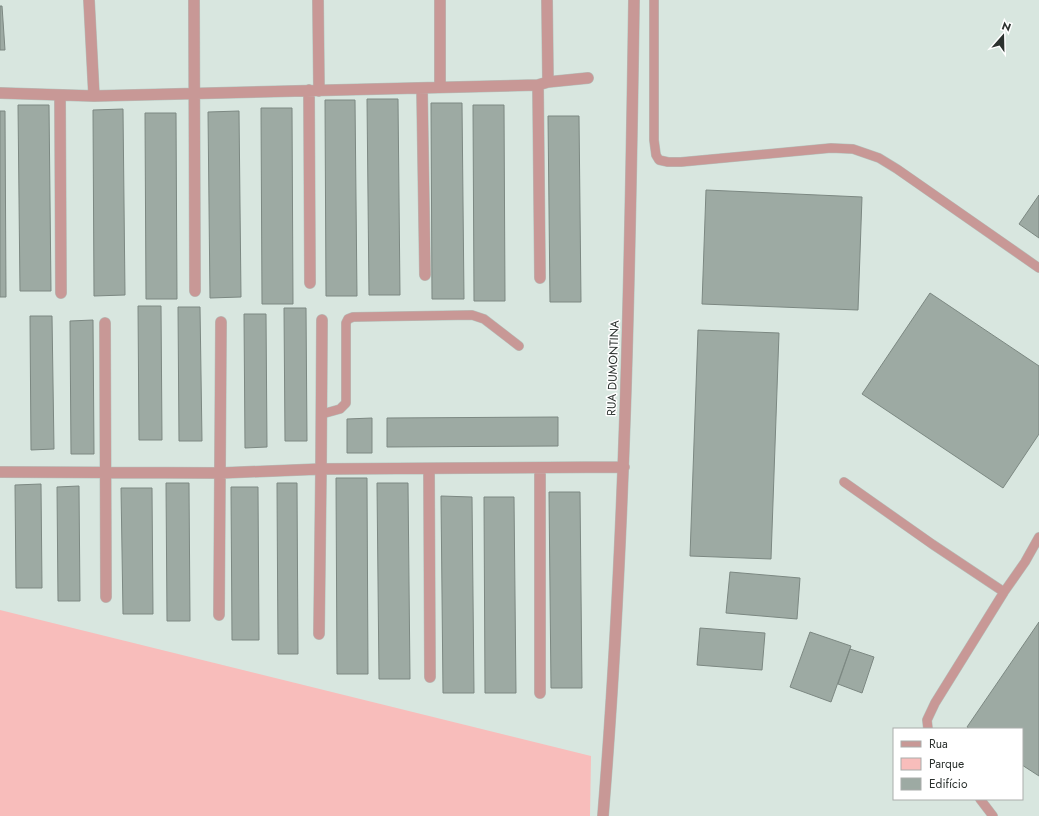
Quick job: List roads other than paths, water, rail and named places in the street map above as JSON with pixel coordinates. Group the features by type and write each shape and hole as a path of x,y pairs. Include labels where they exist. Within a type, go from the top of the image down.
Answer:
{"street":[{"path":"89,0 94,96"},
{"path":"194,0 195,290"},
{"path":"310,283 314,91 318,0"},
{"path":"440,0 440,87"},
{"path":"540,278 543,83 547,0"},
{"name":"RUA DUMONTINA","path":"603,816 624,467 632,171 634,0"},
{"path":"0,93 94,96 314,91 543,83 588,78"},
{"path":"422,88 425,275"},
{"path":"60,95 62,293"},
{"path":"319,634 322,320"},
{"path":"219,615 221,322"},
{"path":"105,323 106,597"},
{"path":"0,472 221,473 321,469 624,467"},
{"path":"540,468 540,693"},
{"path":"429,469 430,677"}],"lane":[{"path":"654,0 654,140 656,155 659,160 681,162 831,148 854,149 880,158 891,165 1039,268"},
{"path":"322,414 340,409 346,403 346,323 348,319 353,317 472,315 484,319 518,346"},
{"path":"844,482 932,544 1004,592"},
{"path":"928,728 927,720 935,703 1004,592 1025,562 1039,537"},
{"path":"981,800 993,816"}]}
